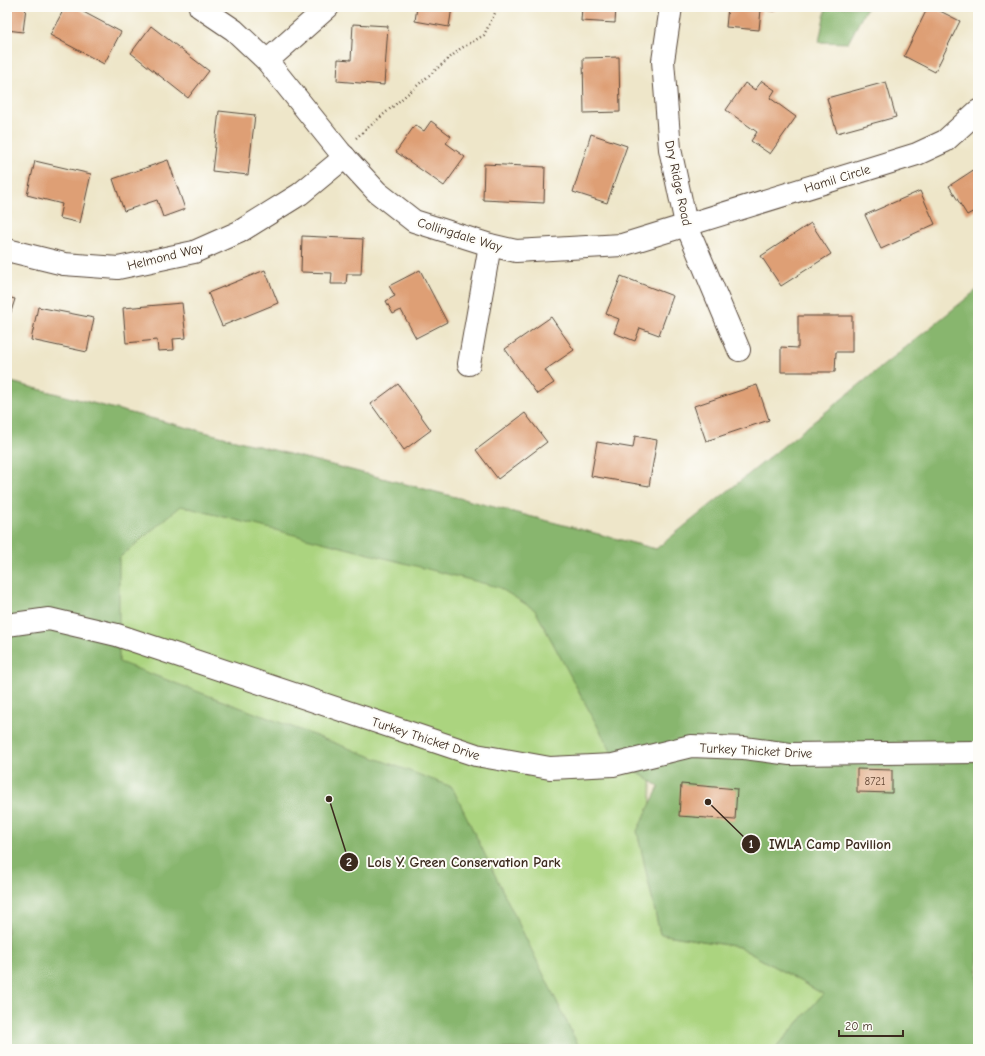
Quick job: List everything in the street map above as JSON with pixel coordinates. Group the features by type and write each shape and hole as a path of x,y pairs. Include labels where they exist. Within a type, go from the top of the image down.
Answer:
{"street":[{"name":"Collingdale Way","path":"200,7 234,30 267,61 342,154 377,192 414,221 516,251 622,245 686,224"},
{"path":"267,61 328,7"},
{"name":"Dry Ridge Road","path":"671,7 663,61 670,149 686,224 739,350"},
{"name":"Hamil Circle","path":"686,224 917,154 945,141 978,111"},
{"name":"Helmond Way","path":"7,250 64,264 118,268 194,252 239,232 300,194 342,154"},
{"path":"469,364 490,244"},
{"name":"Turkey Thicket Drive","path":"7,625 49,620 117,634 476,755 550,768 613,765 691,746 744,748 790,754 978,752"}],"path":[{"path":"342,154 460,49 484,35 498,7"}],"green space":[{"path":"826,7 867,7 848,43 819,42"},
{"path":"978,289 978,1049 775,1049 823,994 739,947 660,934 637,831 659,787 613,755 535,610 498,587 181,506 119,558 119,662 452,787 580,1049 7,1049 7,381 656,549"},
{"path":"7,381 656,549 649,884 660,934 739,947 823,994 775,1049 7,1049"}],"building":[{"path":"7,7 26,7 23,32 7,30"},
{"path":"65,7 74,7 121,32 104,64 50,35"},
{"path":"417,7 452,7 449,27 415,21"},
{"path":"582,7 616,7 615,23 581,21"},
{"path":"728,7 775,7 775,11 761,10 759,30 726,27"},
{"path":"928,7 932,7 960,21 935,72 904,56"},
{"path":"353,24 388,26 384,85 337,81 338,59 351,60"},
{"path":"151,26 209,71 188,98 131,53"},
{"path":"619,57 620,112 584,113 583,58"},
{"path":"762,81 775,90 770,98 796,117 770,154 751,141 757,132 726,110 745,83 755,90"},
{"path":"886,82 896,117 837,133 827,98"},
{"path":"219,111 255,115 248,175 212,171"},
{"path":"431,121 451,136 446,143 465,157 444,186 396,152 415,125 424,131"},
{"path":"591,134 627,146 607,203 573,192"},
{"path":"168,160 185,209 163,217 157,200 124,211 113,179"},
{"path":"35,161 91,174 80,223 59,218 62,204 27,195"},
{"path":"484,164 545,167 544,203 483,200"},
{"path":"978,167 978,209 967,215 949,186"},
{"path":"920,191 935,224 881,249 865,215"},
{"path":"811,223 831,254 781,286 761,256"},
{"path":"302,236 363,239 361,274 347,274 346,284 331,284 332,273 301,272"},
{"path":"265,270 278,303 222,326 208,293"},
{"path":"420,270 447,322 416,338 401,310 393,314 386,301 395,296 389,286"},
{"path":"621,276 673,296 659,335 640,328 635,341 614,333 619,319 606,314"},
{"path":"7,297 15,299 7,325"},
{"path":"182,303 186,338 173,339 174,350 158,351 157,340 126,343 123,308"},
{"path":"38,307 94,318 87,352 31,340"},
{"path":"798,316 852,316 852,352 836,352 835,372 781,372 781,347 798,348"},
{"path":"551,317 574,350 545,370 554,383 537,394 505,349"},
{"path":"398,384 431,430 404,450 371,404"},
{"path":"757,385 769,420 706,441 694,406"},
{"path":"525,413 547,442 498,479 476,450"},
{"path":"635,436 657,440 649,486 591,476 597,442 633,448"},
{"path":"857,769 892,770 892,793 857,792"},
{"path":"681,784 737,789 735,820 679,816"}],"place":[{"name":"Lois Y. Green Conservation Park","path":"329,799"},
{"name":"IWLA Camp Pavilion","path":"708,802"}]}
